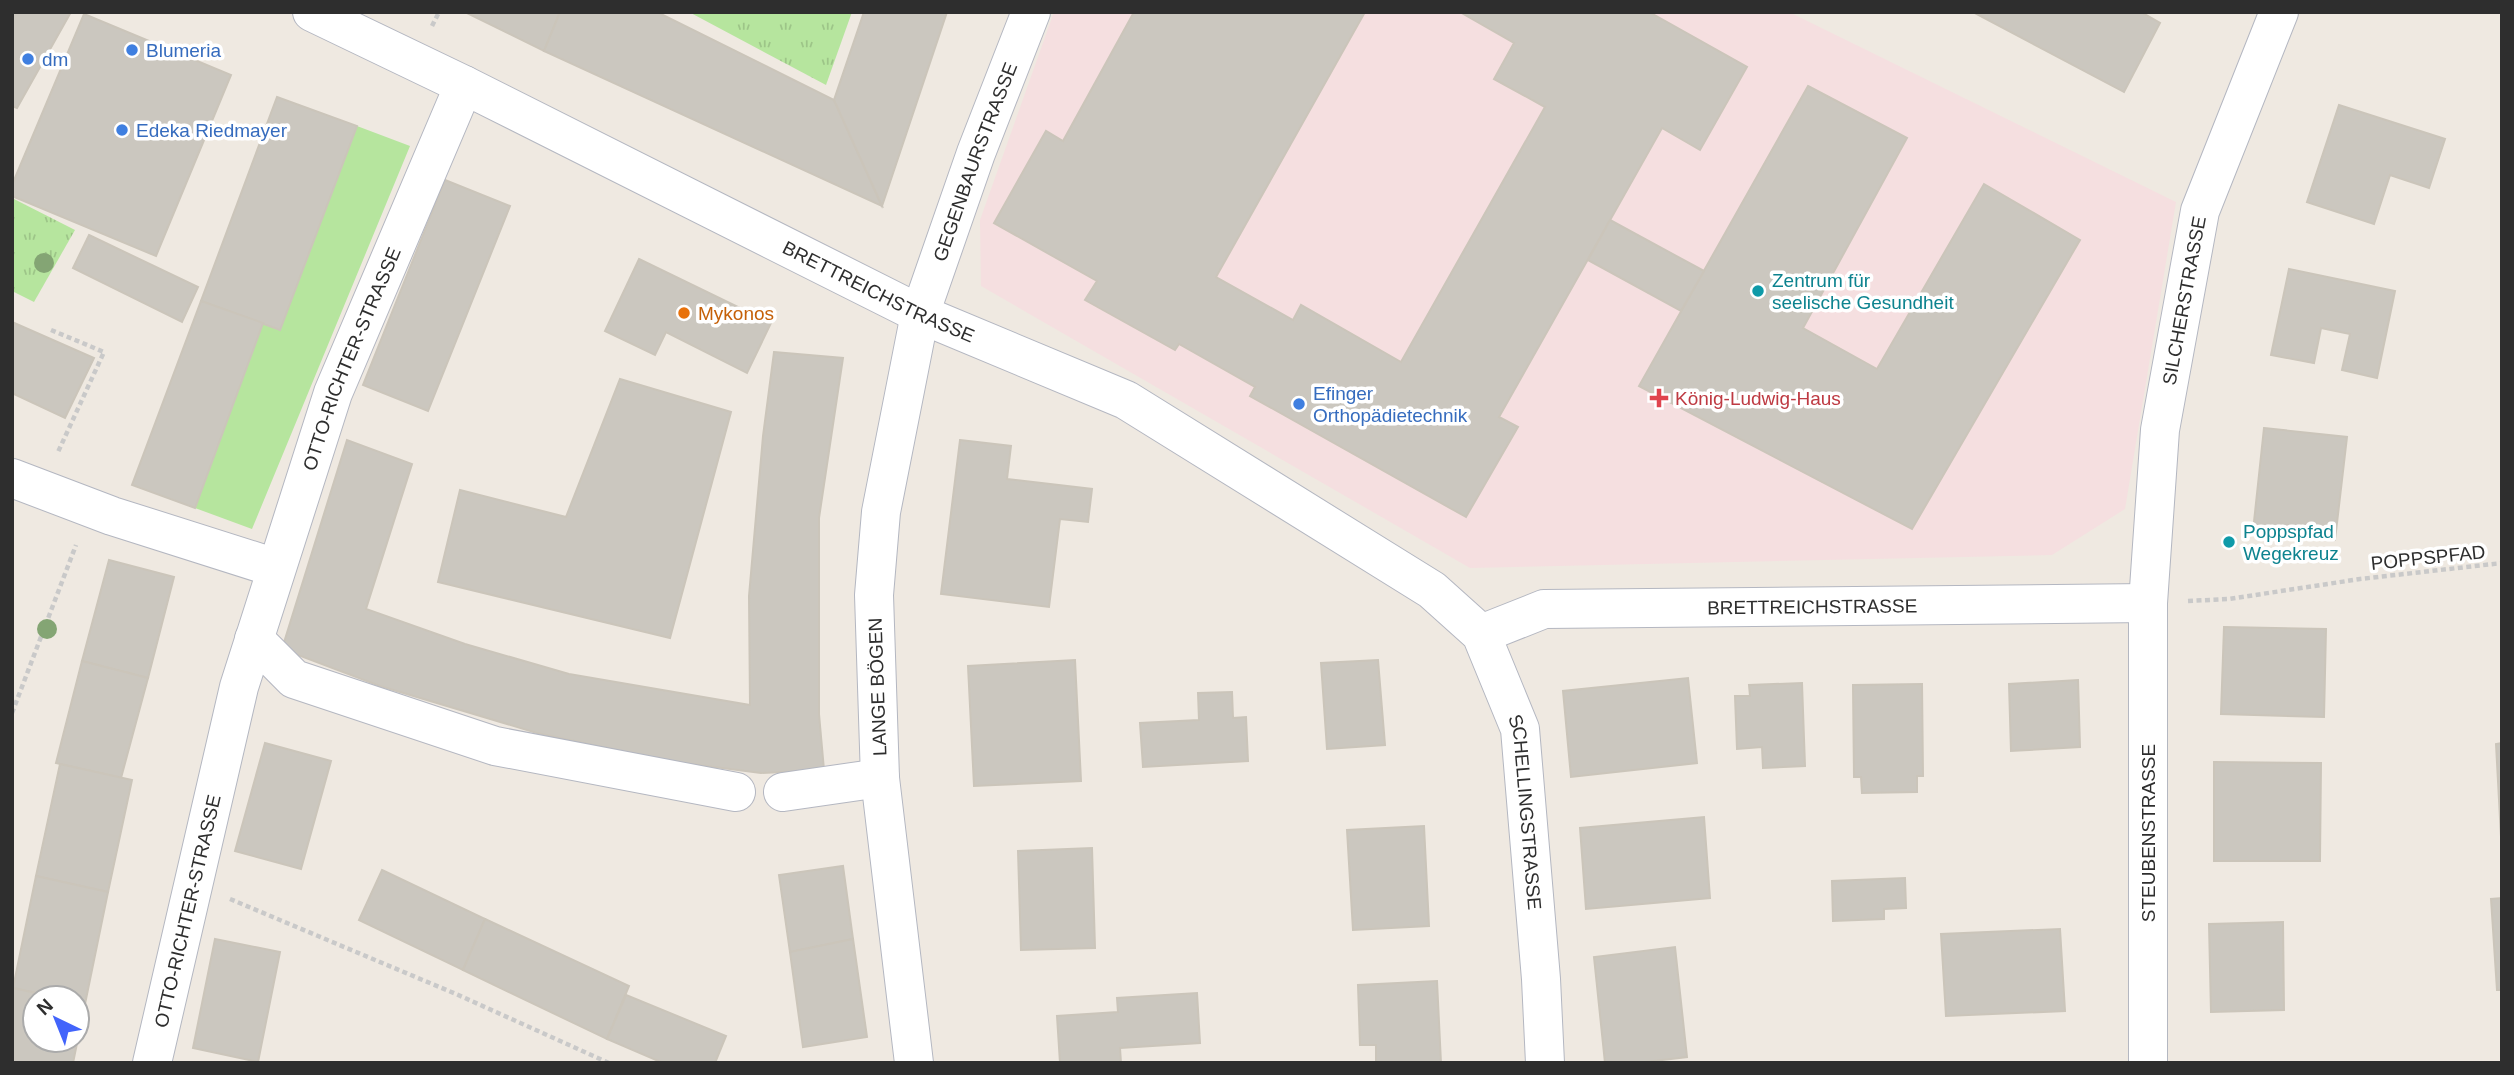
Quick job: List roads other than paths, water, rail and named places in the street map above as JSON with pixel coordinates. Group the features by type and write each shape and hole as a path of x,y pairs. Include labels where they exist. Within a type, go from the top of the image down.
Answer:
{"street":[{"name":"BRETTREICHSTRASSE","path":"312,12 464,85 920,314 1126,400 1432,590"},
{"name":"GEGENBAURSTRASSE","path":"920,314 976,153 1031,12"},
{"name":"SILCHERSTRASSE","path":"2148,603 2160,430 2200,211 2279,12"},
{"name":"OTTO-RICHTER-STRASSE","path":"152,1063 239,687 276,568 333,393 464,85"},
{"name":"LANGE BÖGEN","path":"914,1063 880,778 874,595 881,512 920,314"},
{"path":"12,478 90,508 276,568"},
{"name":"SCHELLINGSTRASSE","path":"1432,590 1481,634 1520,729 1541,979 1545,1063"},
{"name":"BRETTREICHSTRASSE","path":"1481,634 1544,609 2148,603"},
{"name":"STEUBENSTRASSE","path":"2148,603 2148,1063"},
{"path":"254,639 294,679 495,746 736,792"},
{"path":"783,792 880,778"}],"place":[{"name":"Blumeria","path":"132,50"},
{"name":"dm","path":"28,59"},
{"name":"Edeka Riedmayer","path":"122,130"},
{"name":"Zentrum für seelische Gesundheit","path":"1758,291"},
{"name":"Mykonos","path":"684,313"},
{"name":"König-Ludwig-Haus","path":"1659,398"},
{"name":"Efinger Orthopädietechnik","path":"1299,404"},
{"name":"Poppspfad Wegekreuz","path":"2229,542"}]}
